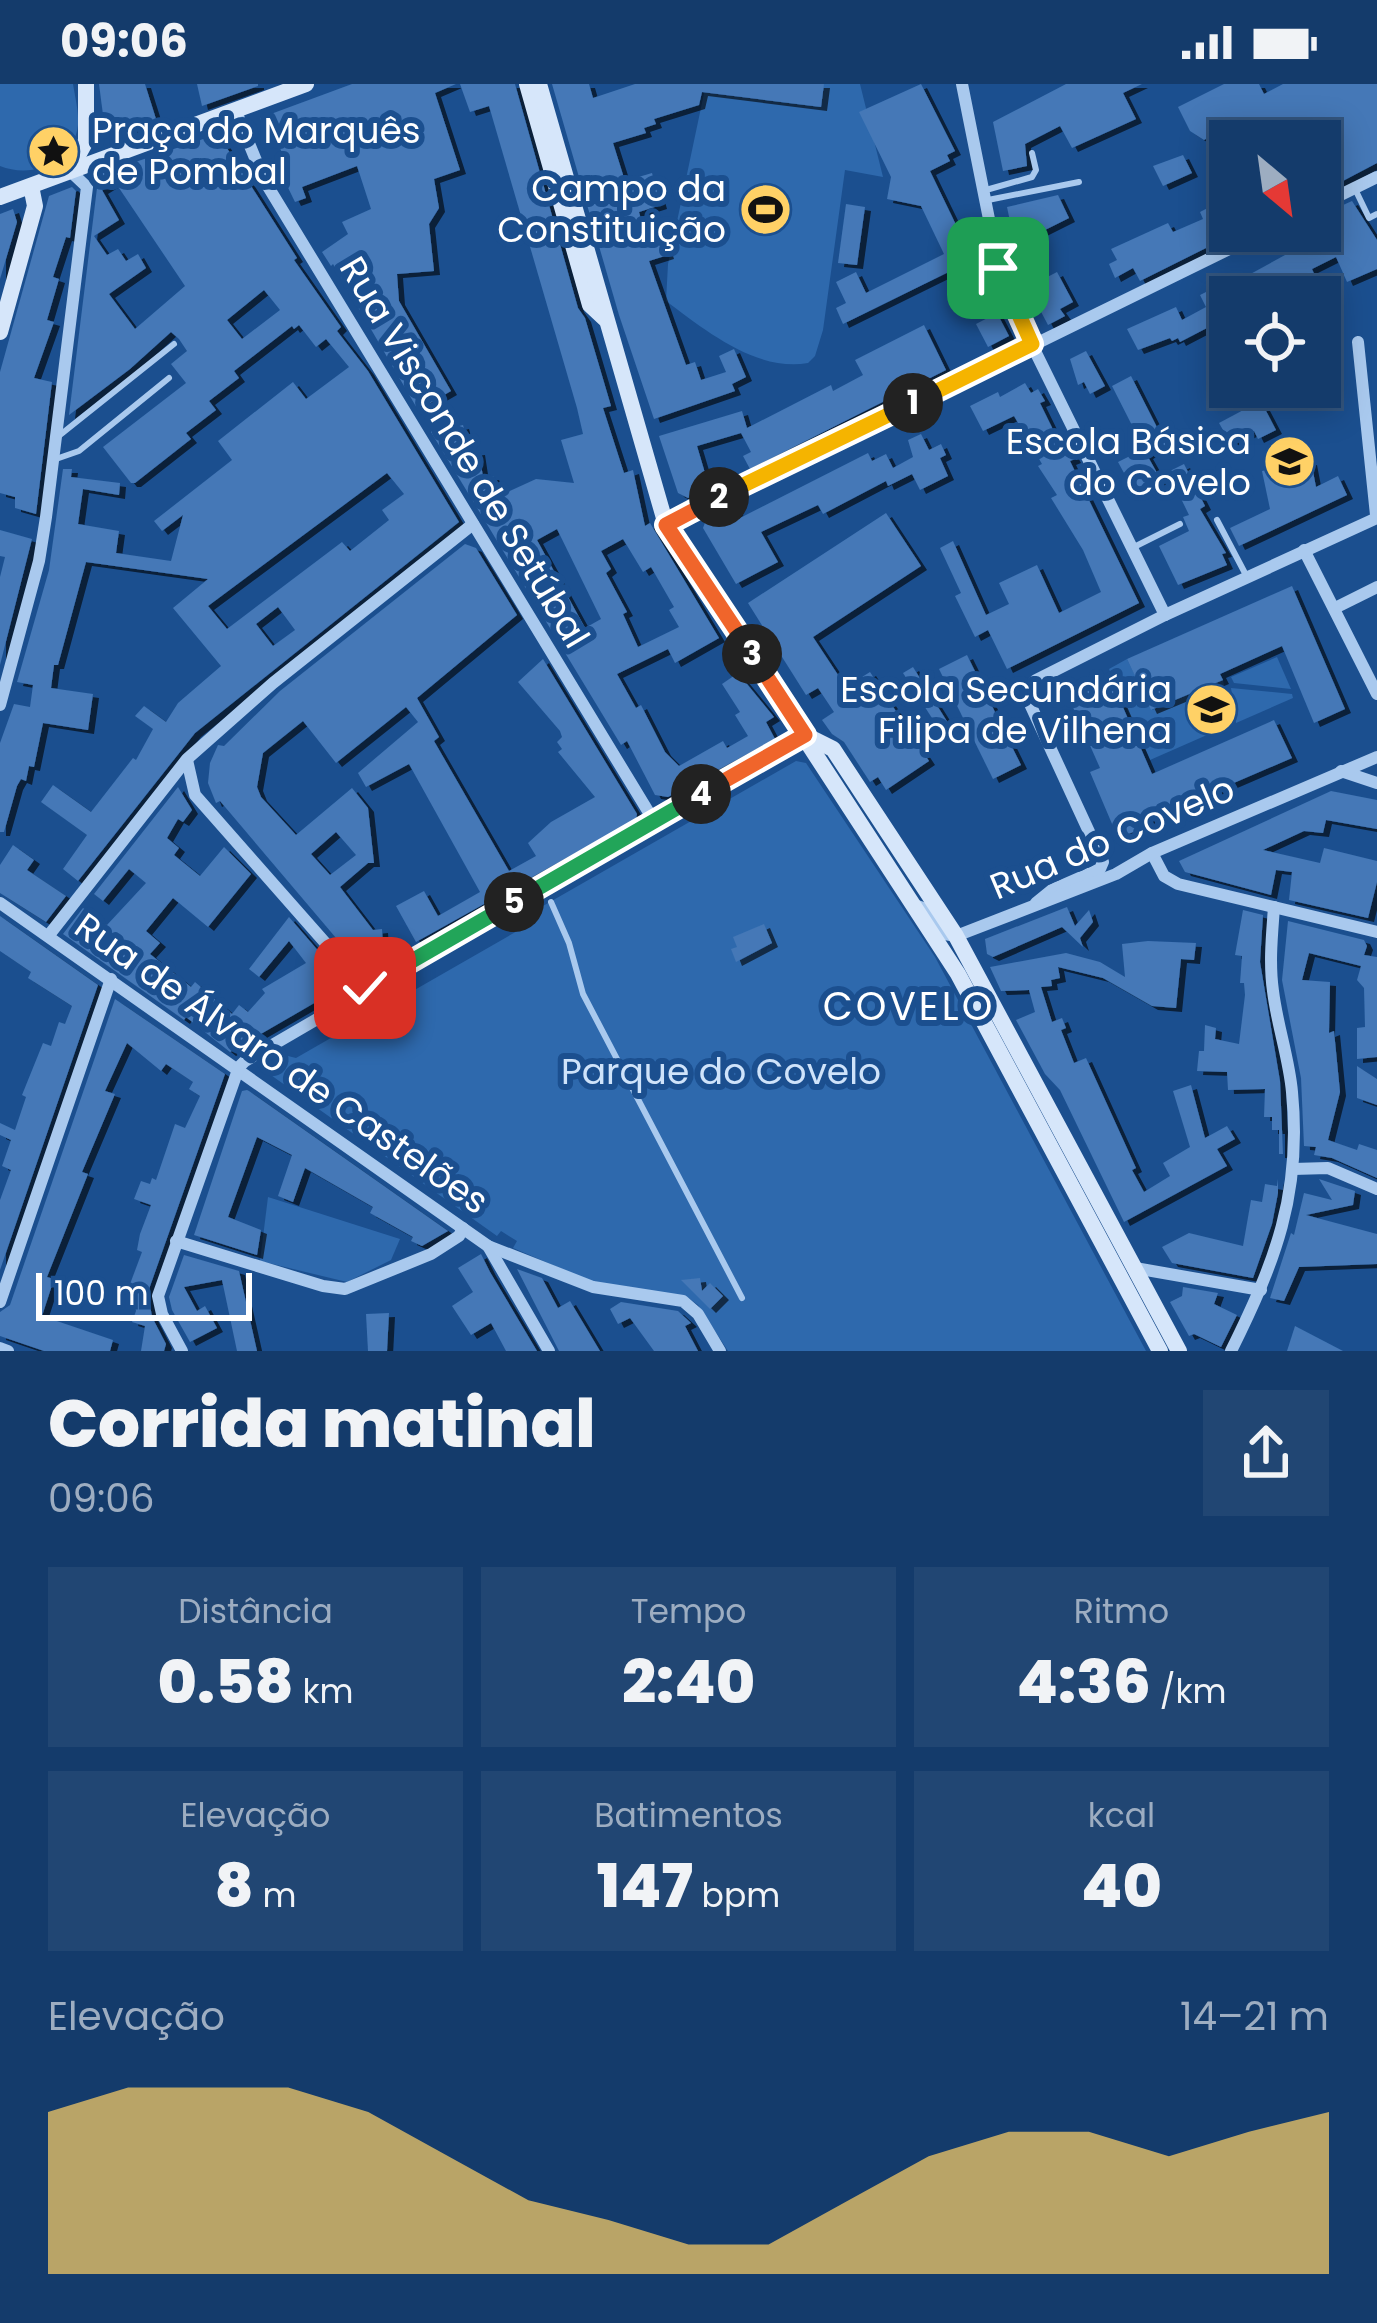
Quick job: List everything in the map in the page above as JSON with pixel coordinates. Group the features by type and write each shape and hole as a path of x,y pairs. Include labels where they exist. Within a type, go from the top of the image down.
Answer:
{"main road":[{"path":"69,170 86,141 86,84"},
{"path":"12,189 307,84"},
{"path":"527,84 590,305 607,320"},
{"path":"539,84 666,525 958,974 1160,1351"},
{"path":"0,332 35,206 12,189"},
{"path":"805,735 832,749 956,936 1179,1351"}],"street":[{"path":"962,84 1002,284 1165,615"},
{"name":"Rua Visconde de Setúbal","path":"236,110 264,180 654,821"},
{"path":"0,705 39,561 56,439 87,187 69,170"},
{"path":"1341,194 1377,177"},
{"path":"666,525 1223,252"},
{"path":"1036,903 1052,890 1100,869 1103,862 1030,704 1030,687 1165,615 1376,517 1358,342"},
{"path":"49,935 188,759 273,683 473,524"},
{"path":"1304,550 1377,694"},
{"path":"1334,608 1377,586"},
{"path":"182,1351 158,1304 238,1067 365,988 805,735"},
{"name":"Rua do Covelo","path":"915,906 926,909 945,934 956,936 1116,874 1152,853 1377,757"},
{"path":"188,759 195,795 365,988"},
{"path":"1340,770 1377,783"},
{"path":"1152,853 1169,880 1377,932"},
{"name":"Rua de Álvaro de Castelões","path":"0,903 488,1246 549,1351"},
{"path":"1231,1351 1285,1227 1293,1168 1292,1091 1272,990 1274,907"},
{"path":"0,1302 111,979"},
{"path":"1293,1168 1328,1168 1377,1189"},
{"path":"176,1241 345,1289 444,1248 463,1228"},
{"path":"488,1246 592,1287 683,1301 698,1314 720,1351"},
{"path":"1135,1268 1261,1290"}],"lane":[{"path":"984,196 1032,177 1036,170 1032,153"},
{"path":"984,196 1079,182"},
{"path":"1354,188 1370,218 1377,214"},
{"path":"56,439 174,344"},
{"path":"53,460 79,451 169,378"},
{"path":"1217,520 1247,577"},
{"path":"1132,548 1180,524"},
{"path":"551,902 583,994 742,1298"}],"green space":[{"path":"0,84 73,84 78,125 60,158 38,169 0,166"},
{"name":"Campo da Constituição","path":"706,84 860,84 883,177 845,170 823,330 808,363 789,364 751,355 714,336 666,301 668,264"},
{"path":"1277,657 1291,689 1234,683 1231,677"},
{"path":"1127,659 1152,710 1223,680 1232,724 1150,760 1109,669"},
{"path":"1231,688 1292,694 1293,698 1236,723"},
{"name":"Parque do Covelo","path":"796,761 806,763 935,957 1146,1351 728,1351 698,1305 687,1297 590,1281 513,1248 517,1241 501,1231 497,1236 268,1073 271,1063 284,1055 296,1058 519,930 515,922"},
{"path":"268,1197 400,1239 391,1260 347,1282 260,1261"}],"building":[{"path":"99,84 145,84 156,119 106,138"},
{"path":"197,84 258,84 258,86 202,106"},
{"path":"352,84 456,84 435,93 460,170 434,179 439,208 429,224 434,271 397,274 399,301 451,391 418,410 322,252 348,234 342,222 371,209 357,166 302,187 306,198 295,202 275,161 284,158 274,133 264,128 260,118"},
{"path":"460,84 515,84 578,308 611,406 603,408 624,473 633,470 645,526 650,523 719,638 675,663 668,649 617,674 636,708 641,705 665,752 679,766 723,741 727,748 748,736 722,684 738,673 774,717 766,722 775,739 668,797 655,795 627,741 621,745 431,432 445,424 448,429 463,425 470,452 479,451 483,477 493,476 501,495 536,479 574,483 561,440 583,434 577,408 489,106 470,112","holes":["557,529 601,619 585,628 537,540","623,539 643,572 651,567 674,607 669,610 679,627 638,647 601,551"]},
{"path":"552,84 589,84 593,98 635,84 824,84 821,107 702,92 699,105 654,119 656,124 644,128 646,133 613,143 625,181 652,173 661,205 639,212 646,237 661,233 668,255 649,261 686,365 695,362 701,380 726,372 719,356 734,349 746,377 732,384 735,391 654,419"},
{"path":"921,84 955,151 947,155 950,161 930,171 973,260 843,324 836,308 846,303 836,282 856,272 866,293 944,254 921,206 887,199 891,177 859,112"},
{"path":"1066,84 1142,84 1123,93 1136,119 1072,148 1060,126 1025,144 1027,166 1003,171 993,122"},
{"path":"1224,84 1259,84 1264,94 1283,84 1377,84 1377,163 1341,182 1341,120 1209,120 1209,137 1204,140 1190,131 1178,107"},
{"path":"218,134 459,522 195,733 78,881 63,869 87,835 41,802 53,785 91,812 136,760 153,729 135,716 144,706 166,722 178,703 221,666 173,608 208,579 86,562 51,688 93,694 88,730 43,723 34,767 29,766 26,781 21,779 17,786 4,832 0,832 0,743 14,704 30,707 33,685 17,682 49,570 63,469 72,469 71,477 120,483 119,495 83,489 78,524 119,531 116,553 171,561 183,515 162,531 154,521 232,460 218,441 293,382 306,399 349,367 326,339 316,347 299,325 292,326 234,371 239,378 209,401 216,410 186,433 191,439 131,483 103,447 186,383 171,364 187,351 171,332 69,415 97,188 94,176","holes":["115,182 185,286 135,329 109,294 146,268 138,254 126,261 118,249 107,255 94,236 119,220 102,190","264,290 280,310 242,339 227,320","387,473 404,494 382,510 389,520 350,551 342,542 227,629 208,606","278,607 295,630 273,646 256,624"]},
{"path":"1183,155 1192,173 1163,186 1153,166"},
{"path":"72,187 76,191 70,238 66,237 53,277 59,279 47,320 54,322 34,378 52,382 36,514 15,508 15,497 0,493 0,372 49,196"},
{"path":"1058,195 1069,218 1015,245 1007,207"},
{"path":"1352,201 1377,240 1377,269 1347,282 1336,257 1312,269 1315,276 1247,276 1291,252 1341,252 1341,206"},
{"path":"846,204 865,207 857,265 838,263"},
{"path":"1209,207 1209,246 1140,281 1133,268 1115,278 1109,264 1117,260 1111,249 1168,223 1173,232 1203,219 1200,212"},
{"path":"13,209 17,222 0,279 0,214"},
{"path":"1057,272 1073,302 1060,309 1065,316 1048,325 1028,287"},
{"path":"1209,290 1209,327 1180,342 1170,338 1138,350 1127,329 1176,307 1182,320 1206,307 1200,295"},
{"path":"997,313 1009,336 988,347 976,324"},
{"path":"924,325 946,370 750,469 743,456 751,452 741,433 697,446 705,473 711,470 717,483 688,498 678,493 659,436 742,411 747,428 831,385 833,391 863,375 855,360"},
{"path":"1086,351 1105,386 1090,394 1084,382 1078,385 1070,359"},
{"path":"1131,376 1166,445 1147,455 1161,480 1135,493 1118,462 1144,449 1112,386"},
{"path":"1025,383 1031,393 1038,389 1045,401 1040,403 1061,446 1069,448 1075,459 1070,461 1139,603 1007,669 988,630 975,637 955,596 961,593 940,548 953,541 986,615 1009,604 999,583 1037,565 1059,613 1101,592 1083,550 1051,498 1057,495 1038,466 1042,464 1014,416 983,431 970,406"},
{"path":"1247,408 1265,408 1276,430 1258,439 1254,431 1231,444 1219,423"},
{"path":"921,434 929,450 941,444 946,455 940,458 948,476 920,490 912,474 888,486 886,481 823,514 818,505 761,532 778,562 736,584 703,528 707,517 734,504 740,518 868,453 872,461 886,454 893,468 913,457 908,440"},
{"path":"1311,461 1316,487 1338,476 1347,495 1239,546 1230,528 1270,509 1262,471"},
{"path":"1184,464 1205,506 1200,509 1226,553 1222,554 1227,565 1178,585 1159,546 1189,531 1183,517 1189,515 1168,472"},
{"path":"886,513 921,566 813,637 846,687 870,672 929,761 886,790 878,777 870,782 844,742 832,734 822,720 834,712 818,688 806,695 748,603"},
{"path":"0,530 32,539 0,665 0,577 5,557 0,556"},
{"path":"465,544 476,548 517,615 417,698 439,737 434,741 509,871 536,856 528,843 551,822 595,797 558,752 562,749 557,742 560,731 518,682 543,659 636,819 416,942 396,906 424,891 438,916 480,892 409,764 366,787 358,773 418,722 406,707 336,763 303,721 263,753 257,787 296,835 352,788 368,808 374,863 340,887 373,930 382,929 384,960 364,971 220,801 216,803 208,783 218,745 224,746 280,691","holes":["336,832 356,855 330,875 311,854"]},
{"path":"1292,586 1345,709 1314,723 1282,646 1220,674 1223,680 1151,710 1127,659"},
{"path":"967,655 1021,765 993,779 939,669"},
{"path":"913,667 948,723 939,729 903,673"},
{"path":"1109,675 1152,774 1274,720 1292,758 1134,826 1136,831 1118,838 1090,772 1100,768 1068,696"},
{"path":"178,787 192,810 183,822 178,819 167,838 179,848 174,855 200,876 224,847 251,874 208,927 173,898 146,931 160,943 150,954 191,987 195,982 232,1014 239,1005 248,1012 265,993 262,989 306,963 289,941 259,977 249,969 289,917 347,984 230,1052 63,934 83,908 107,925 146,883 129,869 103,901 94,894"},
{"path":"1331,791 1377,800 1377,829 1326,820 1323,833 1304,831 1263,850 1320,863 1324,848 1377,861 1368,918 1289,900 1292,872 1276,870 1271,895 1185,872 1179,861"},
{"path":"13,845 34,860 27,870 66,896 46,922 0,893 0,865"},
{"path":"1067,907 1075,926 1089,910 1093,922 1080,938 1083,947 1062,927 993,957 987,954 985,939"},
{"path":"1243,910 1263,915 1260,962 1280,1081 1283,1154 1279,1154 1279,1130 1272,1130 1272,1117 1264,1117 1265,1089 1228,1090 1227,1072 1197,1071 1205,1025 1216,1028 1215,1039 1239,1044 1245,995 1244,983 1240,983 1242,956 1235,955"},
{"path":"0,916 98,985 0,1270 0,1200 11,1170 2,1166 11,1140 0,1135 0,1123 15,1130 26,1097 22,1095 43,1043 51,1046 59,1022 65,1024 72,1006 28,978 31,972 0,951"},
{"path":"1288,921 1364,940 1364,955 1377,957 1377,1057 1357,1059 1357,1028 1365,1027 1364,988 1357,980 1361,966 1309,953 1302,980 1330,982 1329,1033 1334,1031 1340,1092 1328,1140 1357,1150 1359,1144 1377,1150 1377,1178 1314,1155 1316,1147 1304,1146 1301,1078 1282,980"},
{"path":"764,924 772,943 736,962 733,937"},
{"path":"1196,943 1194,960 1181,959 1176,1008 1152,1006 1103,978 1058,967 1060,978 1051,980 1052,986 1041,987 1052,1022 1062,1018 1066,1028 1061,1030 1074,1063 1086,1058 1144,1192 1170,1176 1163,1163 1190,1147 1173,1091 1191,1085 1205,1138 1227,1126 1235,1139 1217,1149 1227,1166 1124,1222 1060,1090 1045,1074 1016,1020 1035,1012 1029,990 1001,991 990,967 1066,953 1100,962 1125,977 1122,944"},
{"path":"115,999 225,1074 148,1292 152,1317 166,1344 164,1351 141,1351 145,1326 132,1322 136,1311 130,1284 151,1205 134,1199 141,1181 156,1180 175,1124 185,1128 200,1096 189,1089 193,1082 166,1064 161,1071 127,1043 105,1091 115,1094 82,1172 88,1174 47,1277 54,1279 42,1316 113,1340 110,1351 44,1351 0,1336 0,1312 10,1305"},
{"path":"1357,1066 1377,1079 1377,1105 1357,1098"},
{"path":"247,1090 448,1231 422,1246 370,1213 373,1207 305,1168 293,1202 278,1196 292,1155 257,1137 228,1217 261,1230 257,1255 194,1235 242,1091"},
{"path":"1278,1179 1272,1224 1253,1278 1172,1263 1162,1247 1189,1233 1243,1246 1251,1200 1262,1202 1265,1184 1277,1186"},
{"path":"1319,1179 1355,1191 1353,1205 1306,1215 1377,1234 1377,1264 1299,1267 1284,1301 1270,1298 1304,1193 1332,1200"},
{"path":"481,1254 537,1351 506,1351 491,1323 471,1335 452,1306 473,1292 458,1268"},
{"path":"184,1255 239,1271 257,1351 237,1351 222,1280 184,1287 197,1311 205,1306 217,1328 190,1342 169,1297"},
{"path":"517,1269 542,1278 558,1308 570,1301 600,1351 559,1351"},
{"path":"700,1278 702,1291 710,1283 723,1296 710,1309 681,1280"},
{"path":"1183,1287 1218,1293 1214,1304 1237,1315 1221,1347 1189,1336 1170,1302 1182,1296"},
{"path":"621,1302 678,1311 691,1323 685,1326 698,1351 654,1351 630,1318 618,1324 610,1309"},
{"path":"389,1313 387,1351 368,1351 366,1314"},
{"path":"1295,1326 1343,1351 1287,1351"}],"place":[{"name":"Praça do Marquês de Pombal","path":"53,151"},
{"name":"Campo da Constituição","path":"765,209"},
{"name":"Escola Básica do Covelo","path":"1290,462"},
{"name":"Escola Secundária Filipa de Vilhena","path":"1211,710"}],"district":[{"name":"COVELO","path":"909,1006"}],"route":[{"path":"365,988 805,735 666,525 1032,344 998,268"}]}
